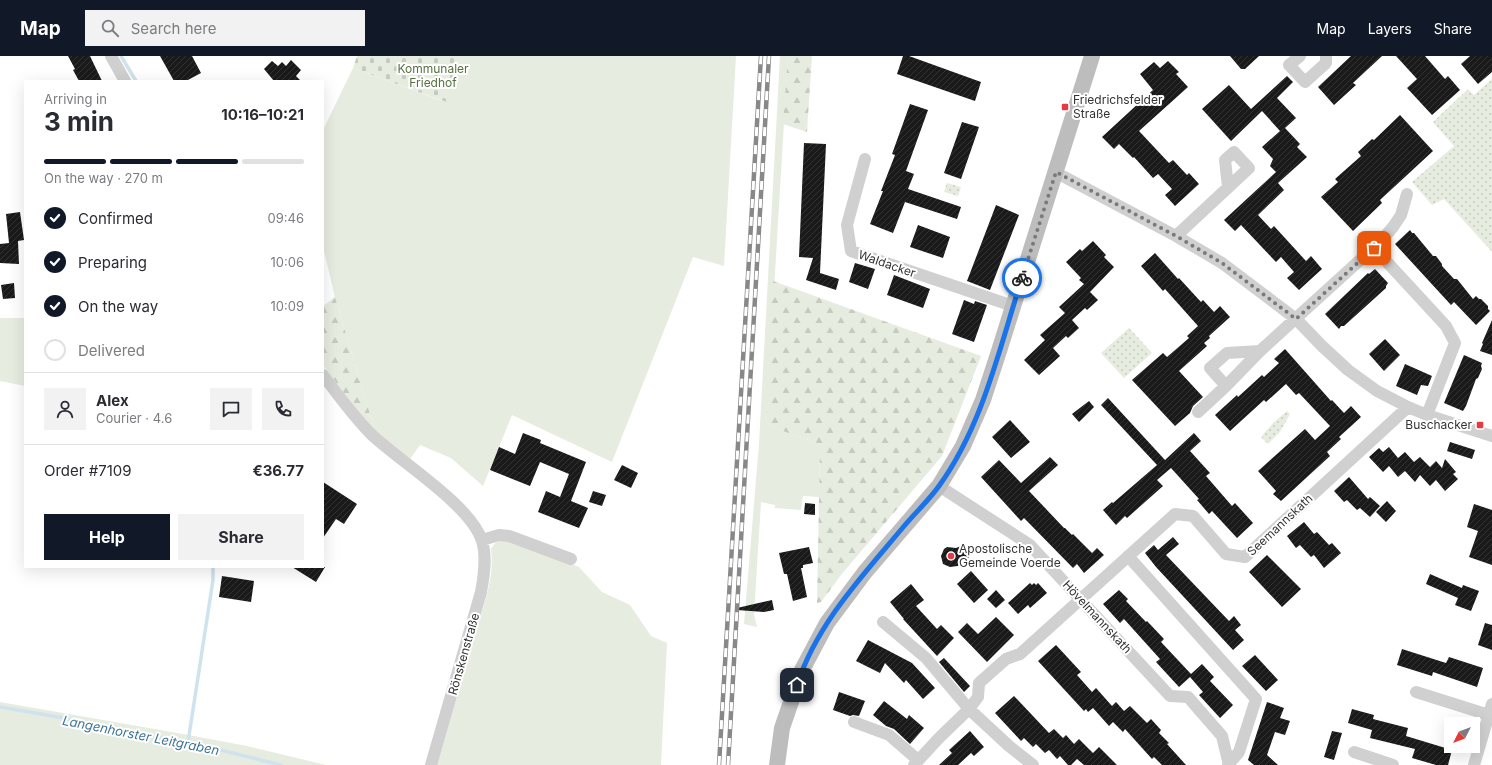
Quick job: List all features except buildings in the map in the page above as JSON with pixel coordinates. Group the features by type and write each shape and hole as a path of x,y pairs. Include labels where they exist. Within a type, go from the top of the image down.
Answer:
{"main road":[{"path":"777,765 782,728 802,670 827,623 865,572 939,486 963,446 983,400 1092,56"}],"street":[{"path":"111,56 124,80"},
{"path":"1300,56 1290,65 1304,82 1326,63 1326,56"},
{"name":"Waldacker","path":"865,159 847,225 851,251 1013,306"},
{"path":"1056,172 1176,236 1222,263 1296,319 1348,370 1377,390 1426,415 1492,436"},
{"path":"1176,236 1228,187"},
{"path":"1198,412 1260,351 1374,248 1393,227 1401,215 1407,194"},
{"path":"1374,248 1446,326 1455,343 1426,415"},
{"path":"1226,386 1210,368 1226,353 1260,351"},
{"name":"Rönskenstraße","path":"324,376 343,402 372,434 465,514 482,540 484,574 481,592 431,765"},
{"name":"Seemannskath","path":"916,763 938,738 969,709 978,697 978,683 1006,659 1020,654 1175,514 1193,516 1226,554 1245,557 1408,407"},
{"name":"Hövelmannskath","path":"939,486 1030,545 1170,696 1188,697 1222,736 1228,765"},
{"path":"482,540 499,535 509,536 571,559"},
{"path":"1128,556 1256,699 1239,752 1228,765"},
{"path":"883,622 926,658 969,709 1009,746 1033,765"},
{"path":"1416,692 1490,710 1487,740 1474,765"},
{"path":"854,722 889,735 916,763"},
{"path":"1354,752 1393,765"}],"green space":[{"name":"Kommunaler Friedhof","path":"357,56 463,56 446,102 353,68"},
{"path":"463,56 736,56 724,266 693,257 612,462 512,415 483,486 451,458 420,445 410,459 375,431 335,297 324,251 324,128 353,68 445,102"},
{"path":"780,56 788,56 766,423 777,429 820,444 819,497 803,496 801,510 775,508 775,505 761,502 754,615 757,627 744,624 759,444"},
{"path":"788,56 812,56 807,132 783,124"},
{"path":"1492,79 1492,252 1444,199 1432,205 1412,182 1454,146 1433,122 1468,89 1474,95"},
{"path":"947,183 961,187 958,196 944,192"},
{"path":"773,281 981,356 942,456 841,575 821,602 817,603 820,444 777,429 766,423"},
{"path":"335,297 375,431 352,404 324,366 324,305"},
{"path":"0,318 24,318 24,386 0,381"},
{"path":"1129,328 1152,353 1124,378 1101,353"},
{"path":"1287,411 1290,414 1280,432 1268,444 1261,437 1274,422"},
{"path":"502,540 509,541 579,567 602,592 630,605 651,636 667,643 661,765 437,765 490,582 492,561 491,549 495,543"},
{"path":"0,702 247,746 326,765 0,765"}],"waterway":[{"path":"121,56 135,80"},
{"path":"188,742 213,580 213,568"},
{"name":"Langenhorster Leitgraben","path":"0,707 64,718 131,734 188,742 281,765"}],"railway":[{"path":"719,765 761,56"},
{"path":"728,765 769,56"}],"way so far":[{"path":"1022,278 1056,172 1176,236 1222,263 1296,319 1374,248"}],"place":[{"name":"Friedrichsfelder Straße","path":"1065,107"},
{"name":"Buschacker","path":"1480,425"},
{"name":"Apostolische Gemeinde Voerde","path":"951,556"}],"route":[{"path":"797,685 802,670 827,623 865,572 939,486 963,446 983,400 1022,278"}]}
